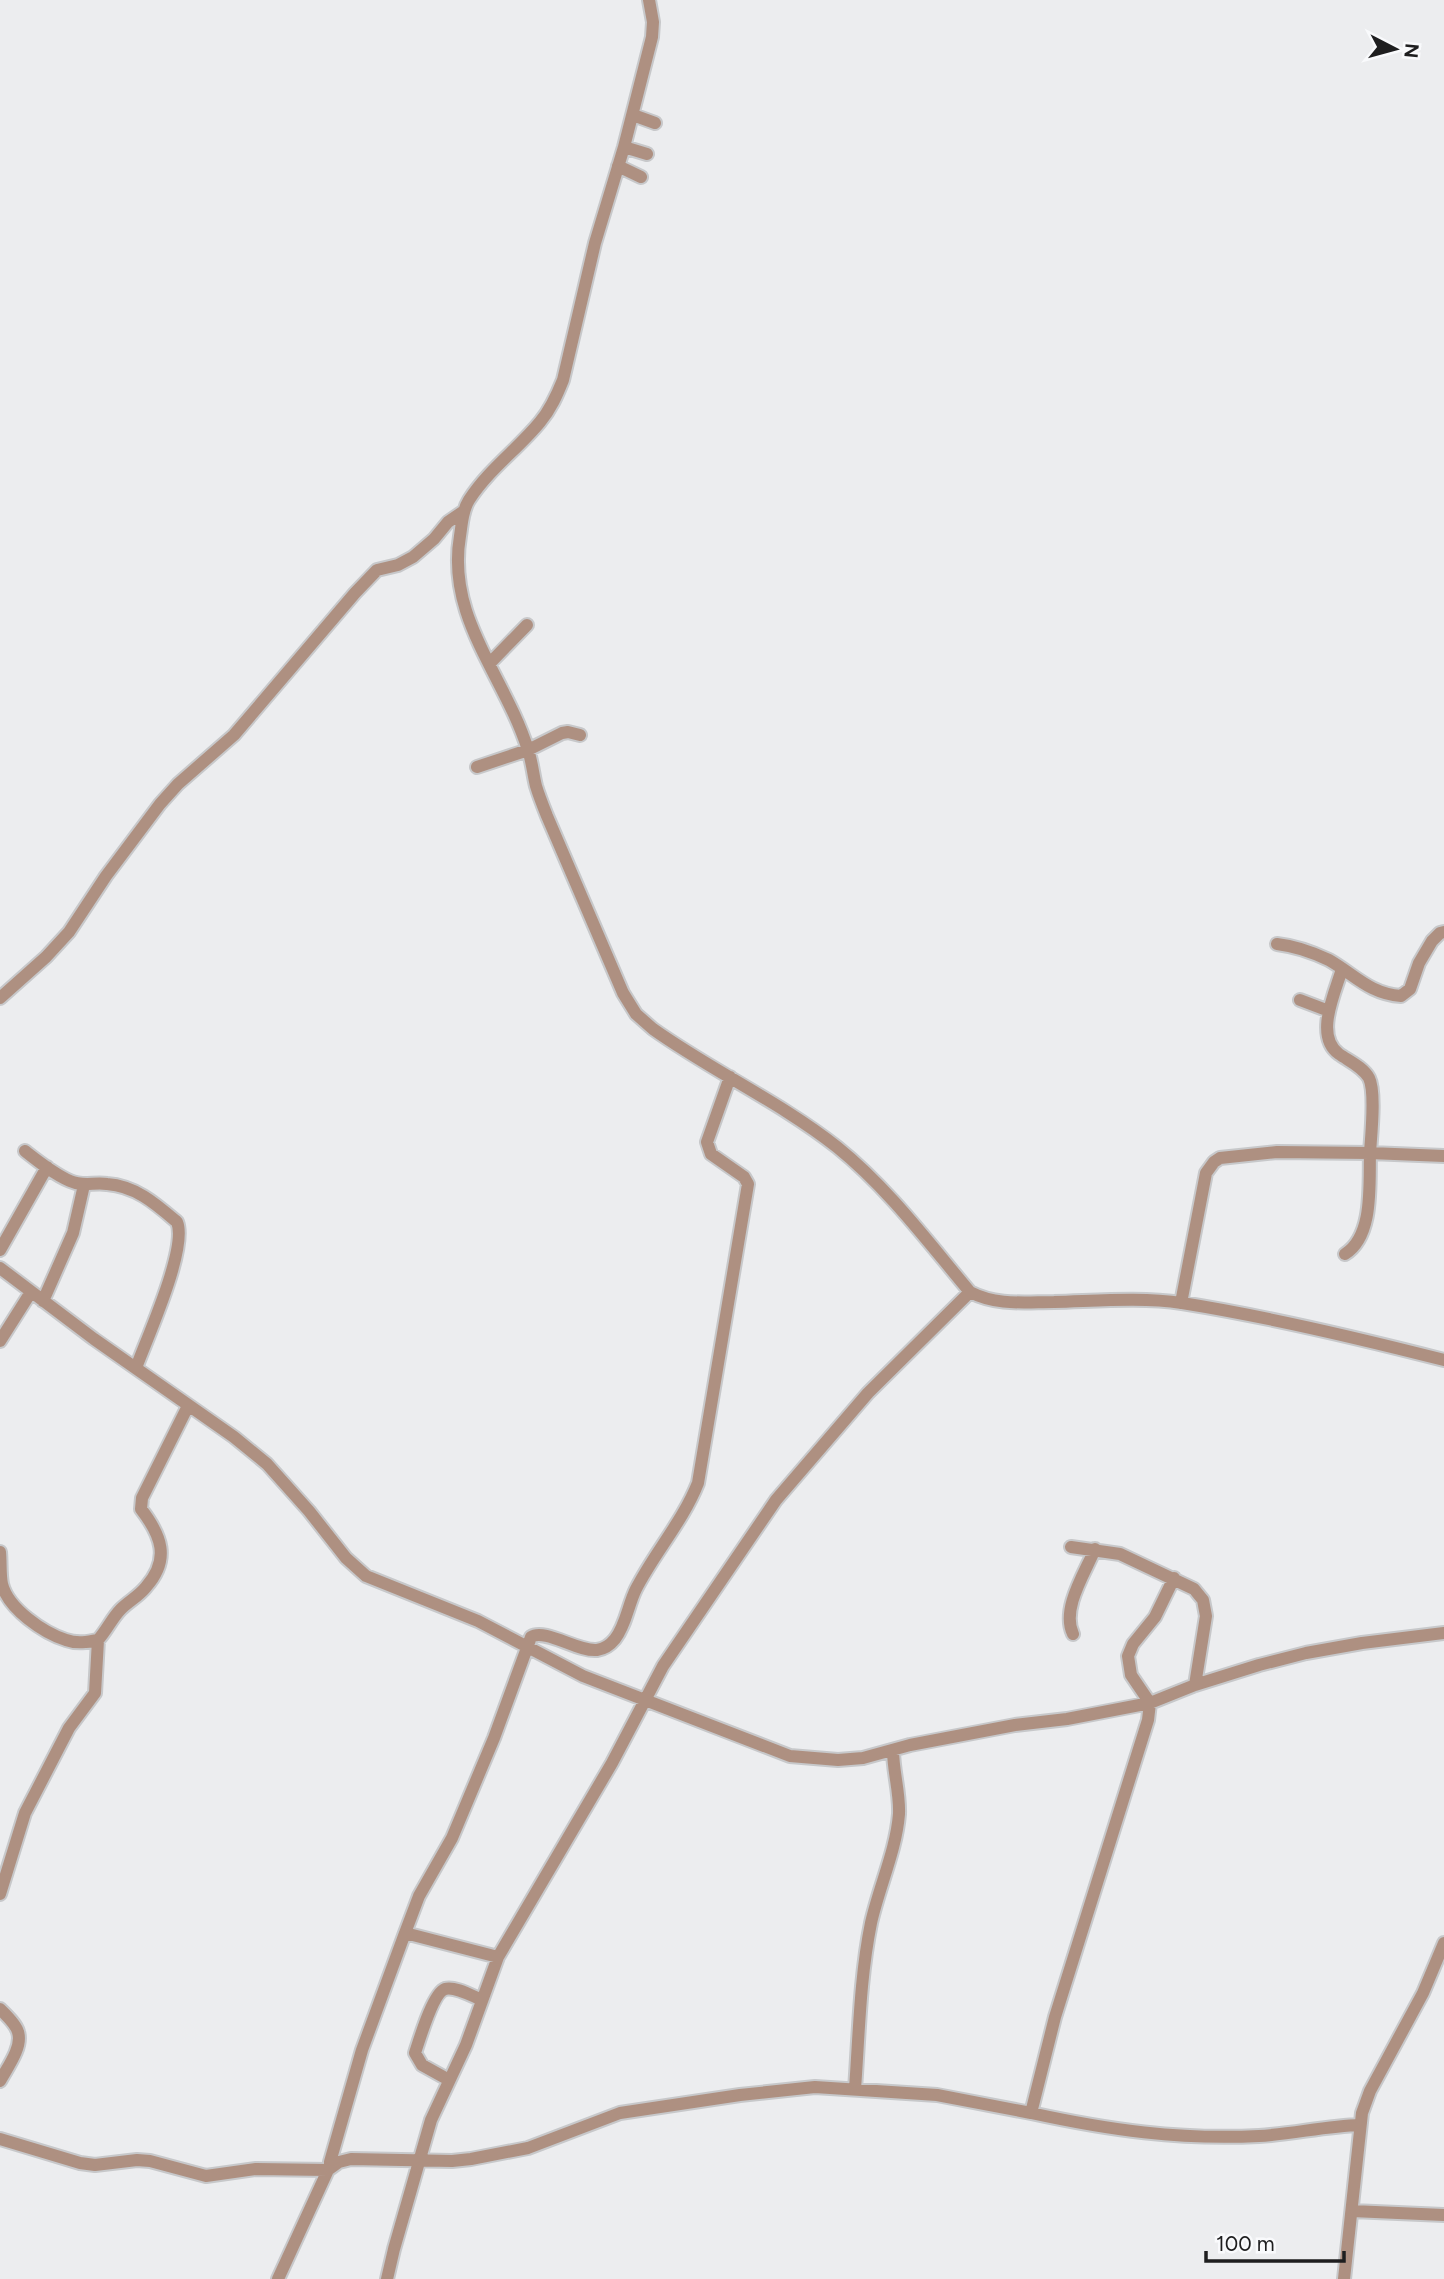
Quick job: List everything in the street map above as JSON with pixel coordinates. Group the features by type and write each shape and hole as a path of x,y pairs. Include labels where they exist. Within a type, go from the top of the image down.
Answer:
{"street":[{"path":"649,0 653,22 652,37 624,147 595,243 563,380 555,400 539,423 485,477 464,511 458,543 460,597 478,643 490,663 528,750 536,788 623,993 636,1014 653,1029 808,1126 863,1170 971,1292 985,1299 1020,1304 1141,1301 1181,1303 1350,1336 1444,1359"},
{"path":"633,114 655,123"},
{"path":"624,147 647,154"},
{"path":"618,166 641,177"},
{"path":"0,998 46,957 69,932 106,876 160,804 178,784 234,735 355,593 377,570 398,565 413,557 434,539 448,522 464,511"},
{"path":"490,663 527,625"},
{"path":"477,767 528,750 562,733 580,735"},
{"path":"1277,943 1310,952 1375,991 1401,996 1410,989 1426,950 1440,933 1444,932"},
{"path":"1342,969 1329,1010 1328,1037 1336,1052 1363,1070 1370,1079 1372,1111 1369,1188 1363,1233 1354,1248 1345,1254"},
{"path":"1300,1000 1329,1010"},
{"path":"278,2279 329,2169 356,2067 419,1896 452,1838 494,1738 531,1637 539,1634 589,1650 605,1648 614,1641 656,1552 689,1506 698,1483 748,1184 744,1177 711,1154 707,1142 730,1077"},
{"path":"25,1151 71,1181 84,1185 100,1183 128,1187 177,1222 179,1226 174,1265 136,1368"},
{"path":"1181,1303 1206,1173 1220,1158 1277,1152 1444,1156"},
{"path":"0,1250 47,1167"},
{"path":"43,1301 73,1233 84,1185"},
{"path":"0,1268 234,1437 267,1464 309,1511 346,1559 366,1576 478,1621 583,1676 790,1756 838,1760 863,1758 1015,1725 1067,1719 1150,1703 1195,1685 1306,1653 1444,1633"},
{"path":"0,1341 31,1292"},
{"path":"387,2279 431,2120 466,2045 498,1956 612,1763 663,1666 776,1500 868,1393 971,1292"},
{"path":"0,1894 25,1813 69,1728 95,1693 99,1640 115,1616 146,1587 157,1572 161,1549 156,1531 141,1508 142,1498 188,1406"},
{"path":"1071,1547 1120,1553 1194,1588 1206,1609 1195,1685"},
{"path":"1073,1634 1069,1625 1069,1613 1095,1549"},
{"path":"0,1552 2,1584 10,1599 22,1612 47,1631 66,1640 85,1643 99,1640"},
{"path":"1031,2113 1055,2017 1148,1720 1150,1703 1131,1675 1128,1656 1133,1644 1154,1617 1174,1578"},
{"path":"855,2089 871,1924 896,1836 899,1813 893,1750"},
{"path":"405,1933 498,1956"},
{"path":"1344,2279 1360,2125 1370,2091 1423,1993 1444,1943"},
{"path":"449,2080 422,2065 415,2053 434,2004 441,1991 448,1989 482,2000"},
{"path":"0,2009 19,2034 16,2049 0,2081"},
{"path":"0,2138 95,2165 150,2161 206,2176 256,2169 329,2169 339,2162 351,2159 462,2160 528,2148 620,2113 815,2087 937,2095 1101,2128 1160,2136 1262,2136 1360,2125"},
{"path":"1352,2211 1444,2215"}]}
